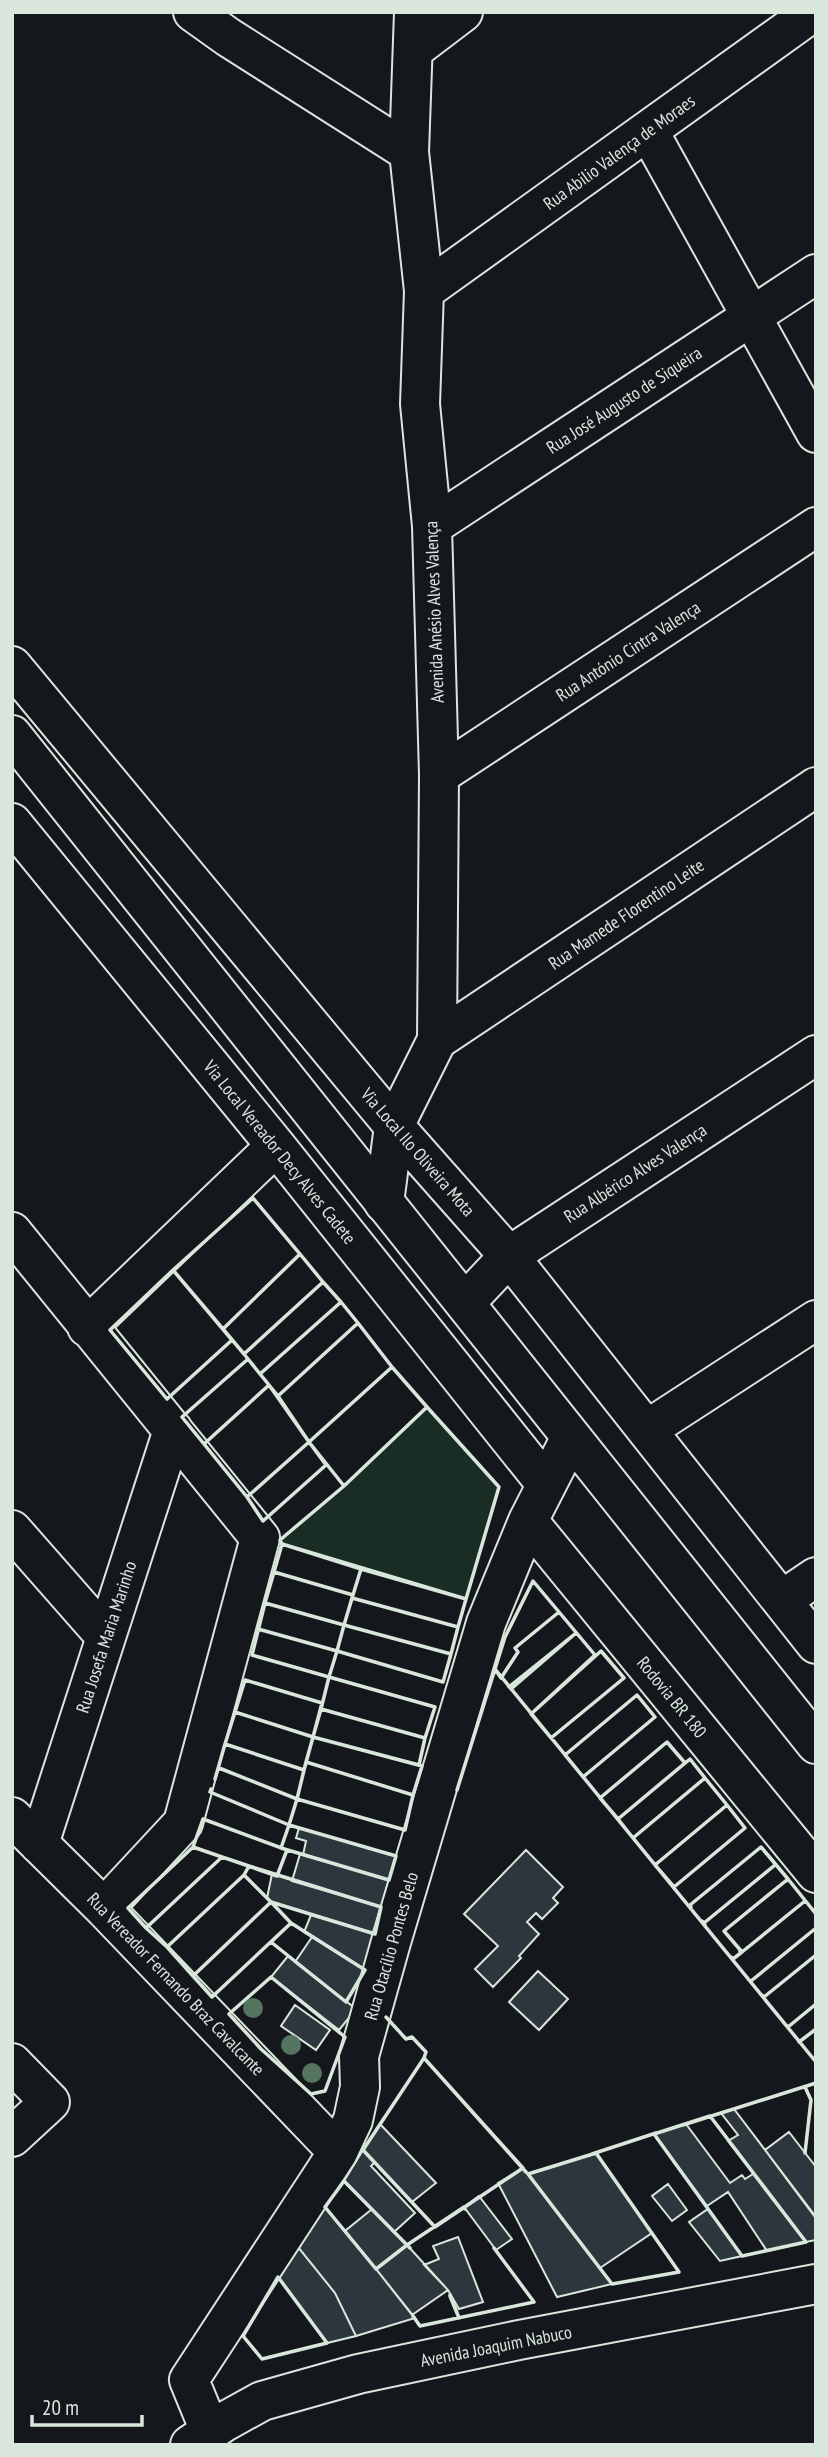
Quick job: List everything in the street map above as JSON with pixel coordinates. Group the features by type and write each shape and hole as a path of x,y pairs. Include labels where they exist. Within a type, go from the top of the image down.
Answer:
{"street":[{"path":"193,12 409,152"},
{"name":"Avenida Anésio Alves Valença","path":"384,1203 394,1126 437,1040 439,775 432,526 420,404 424,290 409,152 414,12"},
{"path":"413,50 463,12"},
{"name":"Rua Abilio Valença de Moraes","path":"424,290 813,12"},
{"path":"649,131 816,433"},
{"name":"Rua José Augusto de Siqueira","path":"432,526 816,274"},
{"name":"Rua António Cintra Valença","path":"439,775 816,527"},
{"name":"Via Local Ilo Oliveira Mota","path":"12,666 394,1126 509,1256 816,1644"},
{"path":"13,736 816,1744"},
{"name":"Rua Mamede Florentino Leite","path":"437,1040 816,787"},
{"name":"Via Local Vereador Decy Alves Cadete","path":"12,823 276,1146 545,1484"},
{"name":"Rua Albérico Alves Valença","path":"465,1303 509,1256 816,1055"},
{"path":"87,1327 276,1146"},
{"path":"12,1232 260,1538 183,1823 104,1908"},
{"path":"648,1429 816,1320"},
{"name":"Rua Josefa Maria Marinho","path":"39,1844 173,1430"},
{"name":"Rua Otacílio Pontes Belo","path":"200,2438 189,2380 338,2152 353,2120 360,2087 359,2056 486,1623 545,1484 572,1437"},
{"name":"Rodovia BR 180","path":"528,1521 816,1873"},
{"path":"12,1530 106,1637"},
{"path":"782,1600 816,1577"},
{"name":"Rua Vereador Fernando Braz Cavalcante","path":"12,1817 104,1908 338,2152"},
{"path":"12,2063 50,2102 12,2137"},
{"name":"Avenida Joaquim Nabuco","path":"200,2438 262,2401 358,2374 519,2340 816,2284"}],"green space":[{"path":"427,1407 499,1487 466,1599 282,1544 280,1540 344,1486"}],"building":[{"path":"299,1828 396,1856 389,1880 303,1855 306,1841 296,1838"},
{"path":"526,1850 563,1887 553,1898 558,1903 542,1919 536,1913 527,1922 539,1934 519,1956 521,1958 493,1987 475,1969 498,1946 464,1914"},
{"path":"300,1854 389,1880 381,1907 292,1881"},
{"path":"272,1874 381,1907 375,1934 271,1902 267,1898"},
{"path":"311,1915 375,1934 365,1970 304,1932"},
{"path":"312,1937 365,1970 346,2002 295,1962"},
{"path":"288,1956 356,2009 339,2030 271,1977"},
{"path":"538,1971 568,1999 539,2030 509,2002"},
{"path":"295,2005 330,2030 316,2050 281,2026"},
{"path":"734,2109 816,2217 816,2240 806,2242 728,2141 738,2135 721,2113"},
{"path":"380,2124 436,2183 412,2202 363,2150"},
{"path":"686,2124 730,2183 742,2175 745,2179 753,2174 806,2242 767,2251 728,2192 707,2206 654,2134"},
{"path":"789,2132 816,2167 815,2217 765,2150"},
{"path":"363,2150 375,2162 371,2166 415,2213 394,2232 344,2181"},
{"path":"596,2153 652,2233 600,2268 528,2174"},
{"path":"523,2168 612,2284 557,2297 498,2183"},
{"path":"668,2184 687,2210 672,2221 652,2196"},
{"path":"479,2196 512,2239 496,2250 464,2207"},
{"path":"325,2207 415,2318 356,2336 335,2293 298,2247"},
{"path":"372,2209 407,2245 376,2269 345,2231"},
{"path":"708,2209 742,2256 720,2261 689,2222"},
{"path":"458,2237 483,2302 459,2309 448,2290 424,2265 439,2259 433,2246"},
{"path":"407,2245 448,2290 412,2315 376,2269"},
{"path":"298,2247 335,2293 356,2336 327,2343 278,2277"}],"wall":[{"path":"253,1198 300,1254 223,1329 173,1270 253,1198"},
{"path":"300,1254 323,1282 244,1354 223,1329 300,1254"},
{"path":"173,1270 232,1340 167,1399 110,1330 173,1270"},
{"path":"323,1282 341,1302 260,1374 244,1354 323,1282"},
{"path":"341,1302 358,1323 278,1396 260,1374 341,1302"},
{"path":"358,1323 392,1367 309,1442 278,1396 358,1323"},
{"path":"248,1359 269,1385 204,1444 182,1417 248,1359"},
{"path":"392,1367 427,1407 344,1486 309,1442 392,1367"},
{"path":"269,1385 309,1442 247,1497 204,1444 269,1385"},
{"path":"427,1407 499,1487 466,1599 282,1544 280,1540 344,1486 427,1407"},
{"path":"309,1442 326,1465 263,1521 247,1497 309,1442"},
{"path":"282,1544 361,1569 353,1595 274,1572 282,1544"},
{"path":"361,1569 466,1599 458,1627 352,1598 361,1569"},
{"path":"274,1572 353,1595 344,1625 265,1603 274,1572"},
{"path":"533,1581 559,1612 515,1648 518,1652 501,1678 495,1669 505,1637 533,1581"},
{"path":"352,1598 458,1627 451,1654 344,1625 352,1598"},
{"path":"258,1629 337,1651 329,1677 252,1655 265,1603 344,1625 337,1651 258,1629"},
{"path":"503,1679 501,1678 518,1652 515,1648 559,1612 595,1655 531,1714"},
{"path":"344,1625 451,1654 443,1682 337,1651 344,1625"},
{"path":"509,1687 576,1633"},
{"path":"511,1689 576,1633"},
{"path":"601,1651 624,1678 551,1738 531,1714 601,1651"},
{"path":"457,1790 495,1669 816,2062"},
{"path":"329,1677 435,1707 425,1738 321,1709 329,1677"},
{"path":"245,1680 322,1703 313,1737 235,1712 245,1680"},
{"path":"637,1695 655,1717 583,1777 565,1755 637,1695"},
{"path":"321,1709 425,1738 419,1765 313,1737 321,1709"},
{"path":"235,1712 313,1737 304,1770 225,1744 235,1712"},
{"path":"313,1737 422,1766 413,1795 306,1762 313,1737"},
{"path":"667,1742 685,1763 618,1819 600,1798 667,1742"},
{"path":"215,1779 225,1744 304,1770 297,1799 219,1768"},
{"path":"690,1759 705,1778 633,1838 618,1819 690,1759"},
{"path":"306,1762 413,1795 405,1830 297,1799 306,1762"},
{"path":"211,1789 210,1792 289,1825 297,1799 219,1768"},
{"path":"705,1778 727,1805 655,1865 633,1838 705,1778"},
{"path":"727,1805 745,1828 674,1887 655,1865 727,1805"},
{"path":"203,1819 287,1850 277,1876 193,1847 203,1819"},
{"path":"289,1825 396,1856 389,1880 281,1848 289,1825"},
{"path":"193,1847 222,1857 146,1928 128,1908 193,1847"},
{"path":"691,1907 690,1905 761,1847 788,1879 724,1931 742,1952 733,1959 731,1957"},
{"path":"222,1857 249,1866 244,1875 167,1947 146,1928 222,1857"},
{"path":"702,1921 704,1923 775,1865"},
{"path":"705,1925 704,1923 775,1865"},
{"path":"249,1866 381,1907 375,1934 271,1902 244,1875 249,1866"},
{"path":"244,1875 271,1902 193,1976 167,1947 244,1875"},
{"path":"786,1881 788,1879 816,1914"},
{"path":"740,1951 805,1901"},
{"path":"271,1902 291,1923 212,1997 193,1976 271,1902"},
{"path":"291,1923 365,1970 346,2002 271,1942 291,1923"},
{"path":"751,1981 816,1928"},
{"path":"762,1995 764,1997 816,1955"},
{"path":"271,1977 345,2037 325,2091 311,2094 261,2049 229,2014 271,1977"},
{"path":"786,2025 788,2027 816,2004"},
{"path":"386,2017 406,2039 412,2037 426,2052 424,2058 526,2172"},
{"path":"799,2042 816,2029"},
{"path":"424,2058 523,2168 435,2227 363,2150 424,2058"},
{"path":"683,2125 816,2083"},
{"path":"805,2087 811,2100 805,2153"},
{"path":"710,2116 806,2242 742,2256 654,2134 710,2116"},
{"path":"592,2154 656,2133"},
{"path":"596,2153 679,2272 612,2284 528,2174 596,2153"},
{"path":"344,2181 407,2245 376,2269 325,2207 344,2181"},
{"path":"410,2248 407,2245 464,2207 465,2209"},
{"path":"413,2316 420,2326 534,2302 494,2248"},
{"path":"278,2277 327,2343 262,2359 243,2336 278,2277"},
{"path":"450,2295 459,2318"},
{"path":"450,2296 459,2318"}]}
